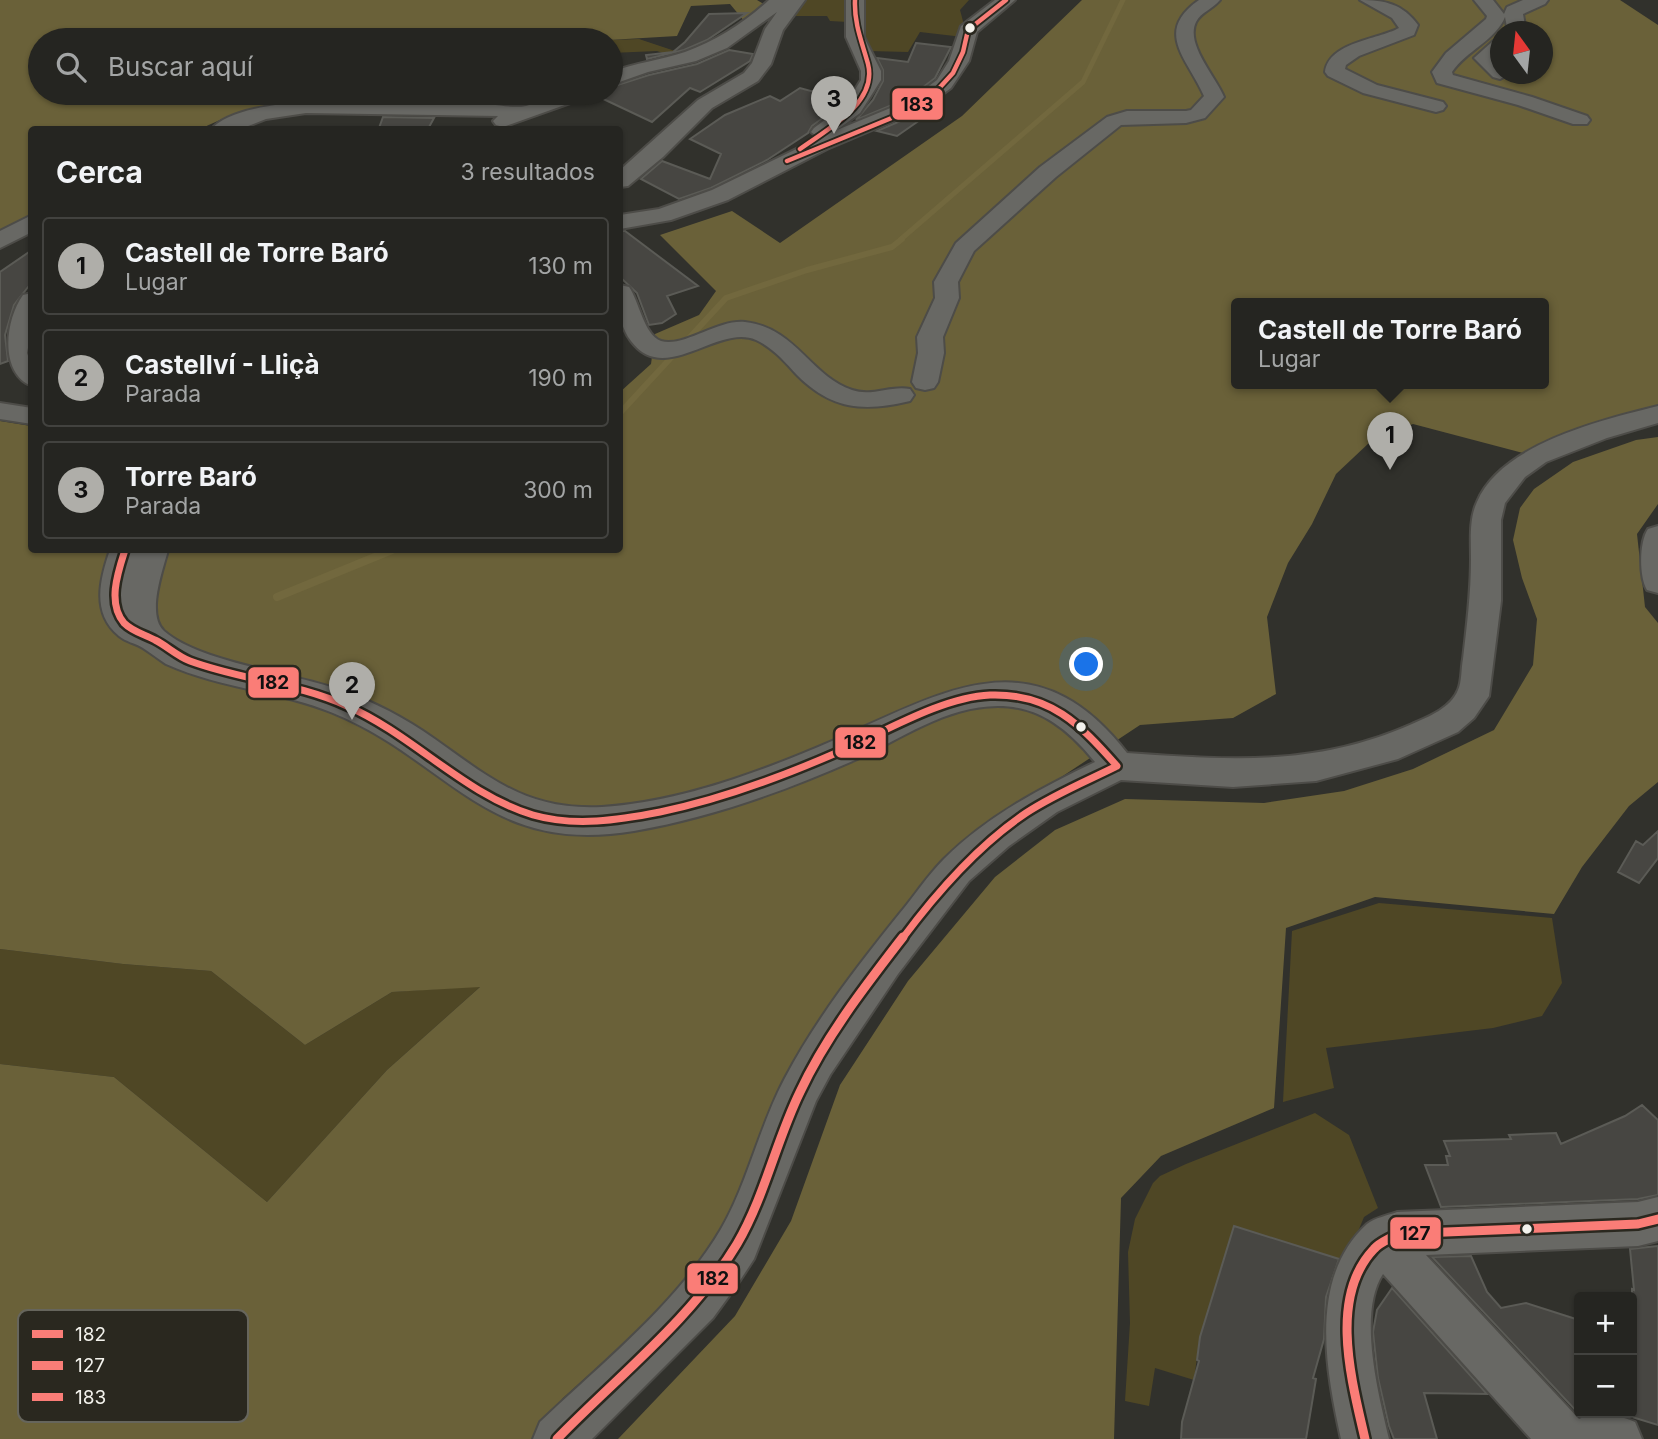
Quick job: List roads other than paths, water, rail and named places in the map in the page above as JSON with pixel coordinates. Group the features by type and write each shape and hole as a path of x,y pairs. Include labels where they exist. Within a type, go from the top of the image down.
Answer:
{"street":[{"path":"623,74 642,66 689,57 738,34 780,0"},
{"path":"623,179 705,104 751,77 761,64 774,29 796,0"},
{"path":"787,161 815,136 853,109 871,80 871,71 855,37 855,0"},
{"path":"623,222 663,215 720,195 787,161 896,114 930,96 944,84 955,69 968,30 979,10 1006,0"},
{"path":"623,299 636,330 650,346 676,349 724,332 748,329 785,348 834,393 853,400 890,399 901,395 899,389 904,383 925,382 931,353 930,337 947,299 946,282 964,248 1048,172 1114,121 1144,116 1186,117 1198,114 1214,97 1191,57 1183,31 1194,12 1211,0"},
{"path":"1370,0 1404,18 1409,25 1407,31 1388,41 1345,54 1336,63 1335,72 1378,92 1436,106"},
{"path":"1483,0 1496,15 1495,21"},
{"path":"1515,21 1513,11 1539,0"},
{"path":"1490,26 1447,63 1442,72 1444,79 1525,101 1580,120 1564,107 1532,94 1516,84"},
{"path":"623,61 689,57"},
{"path":"486,126 542,105"},
{"path":"228,126 245,117 296,108 480,107 523,111"},
{"path":"0,240 28,224"},
{"path":"28,310 14,346 14,360 20,372 28,377"},
{"path":"0,411 28,415"},
{"path":"557,1439 678,1322 721,1269 738,1243 799,1092 816,1062 884,962 956,870 996,836 1045,802 1117,766 1233,774 1317,768 1386,750 1446,723 1473,696 1486,601 1486,520 1491,501 1516,471 1536,456 1597,432 1658,414"},
{"path":"1658,536 1658,583"},
{"path":"124,553 114,587 115,608 128,628 141,636 152,638"},
{"path":"152,553 143,582 141,620 152,638 163,648 192,662 309,693 370,714 497,802 528,815 560,821 605,821 722,795 808,765 945,704 981,695 1032,698 1066,712 1086,726 1117,766"},
{"path":"1363,1426 1350,1347 1350,1313 1354,1282 1366,1257 1382,1240 1397,1234 1638,1224 1658,1219"},
{"path":"1382,1240 1564,1439"},
{"path":"1590,1439 1618,1439"}],"waterway":[{"path":"900,240 1083,82 1123,0"},
{"path":"623,410 726,298 807,270 892,247 902,239"},
{"path":"277,597 385,553"}],"place":[{"name":"Torre Baró","path":"834,134"},
{"name":"Castell de Torre Baró","path":"1390,470"},
{"name":"Castellví - Lliçà","path":"352,720"}]}
